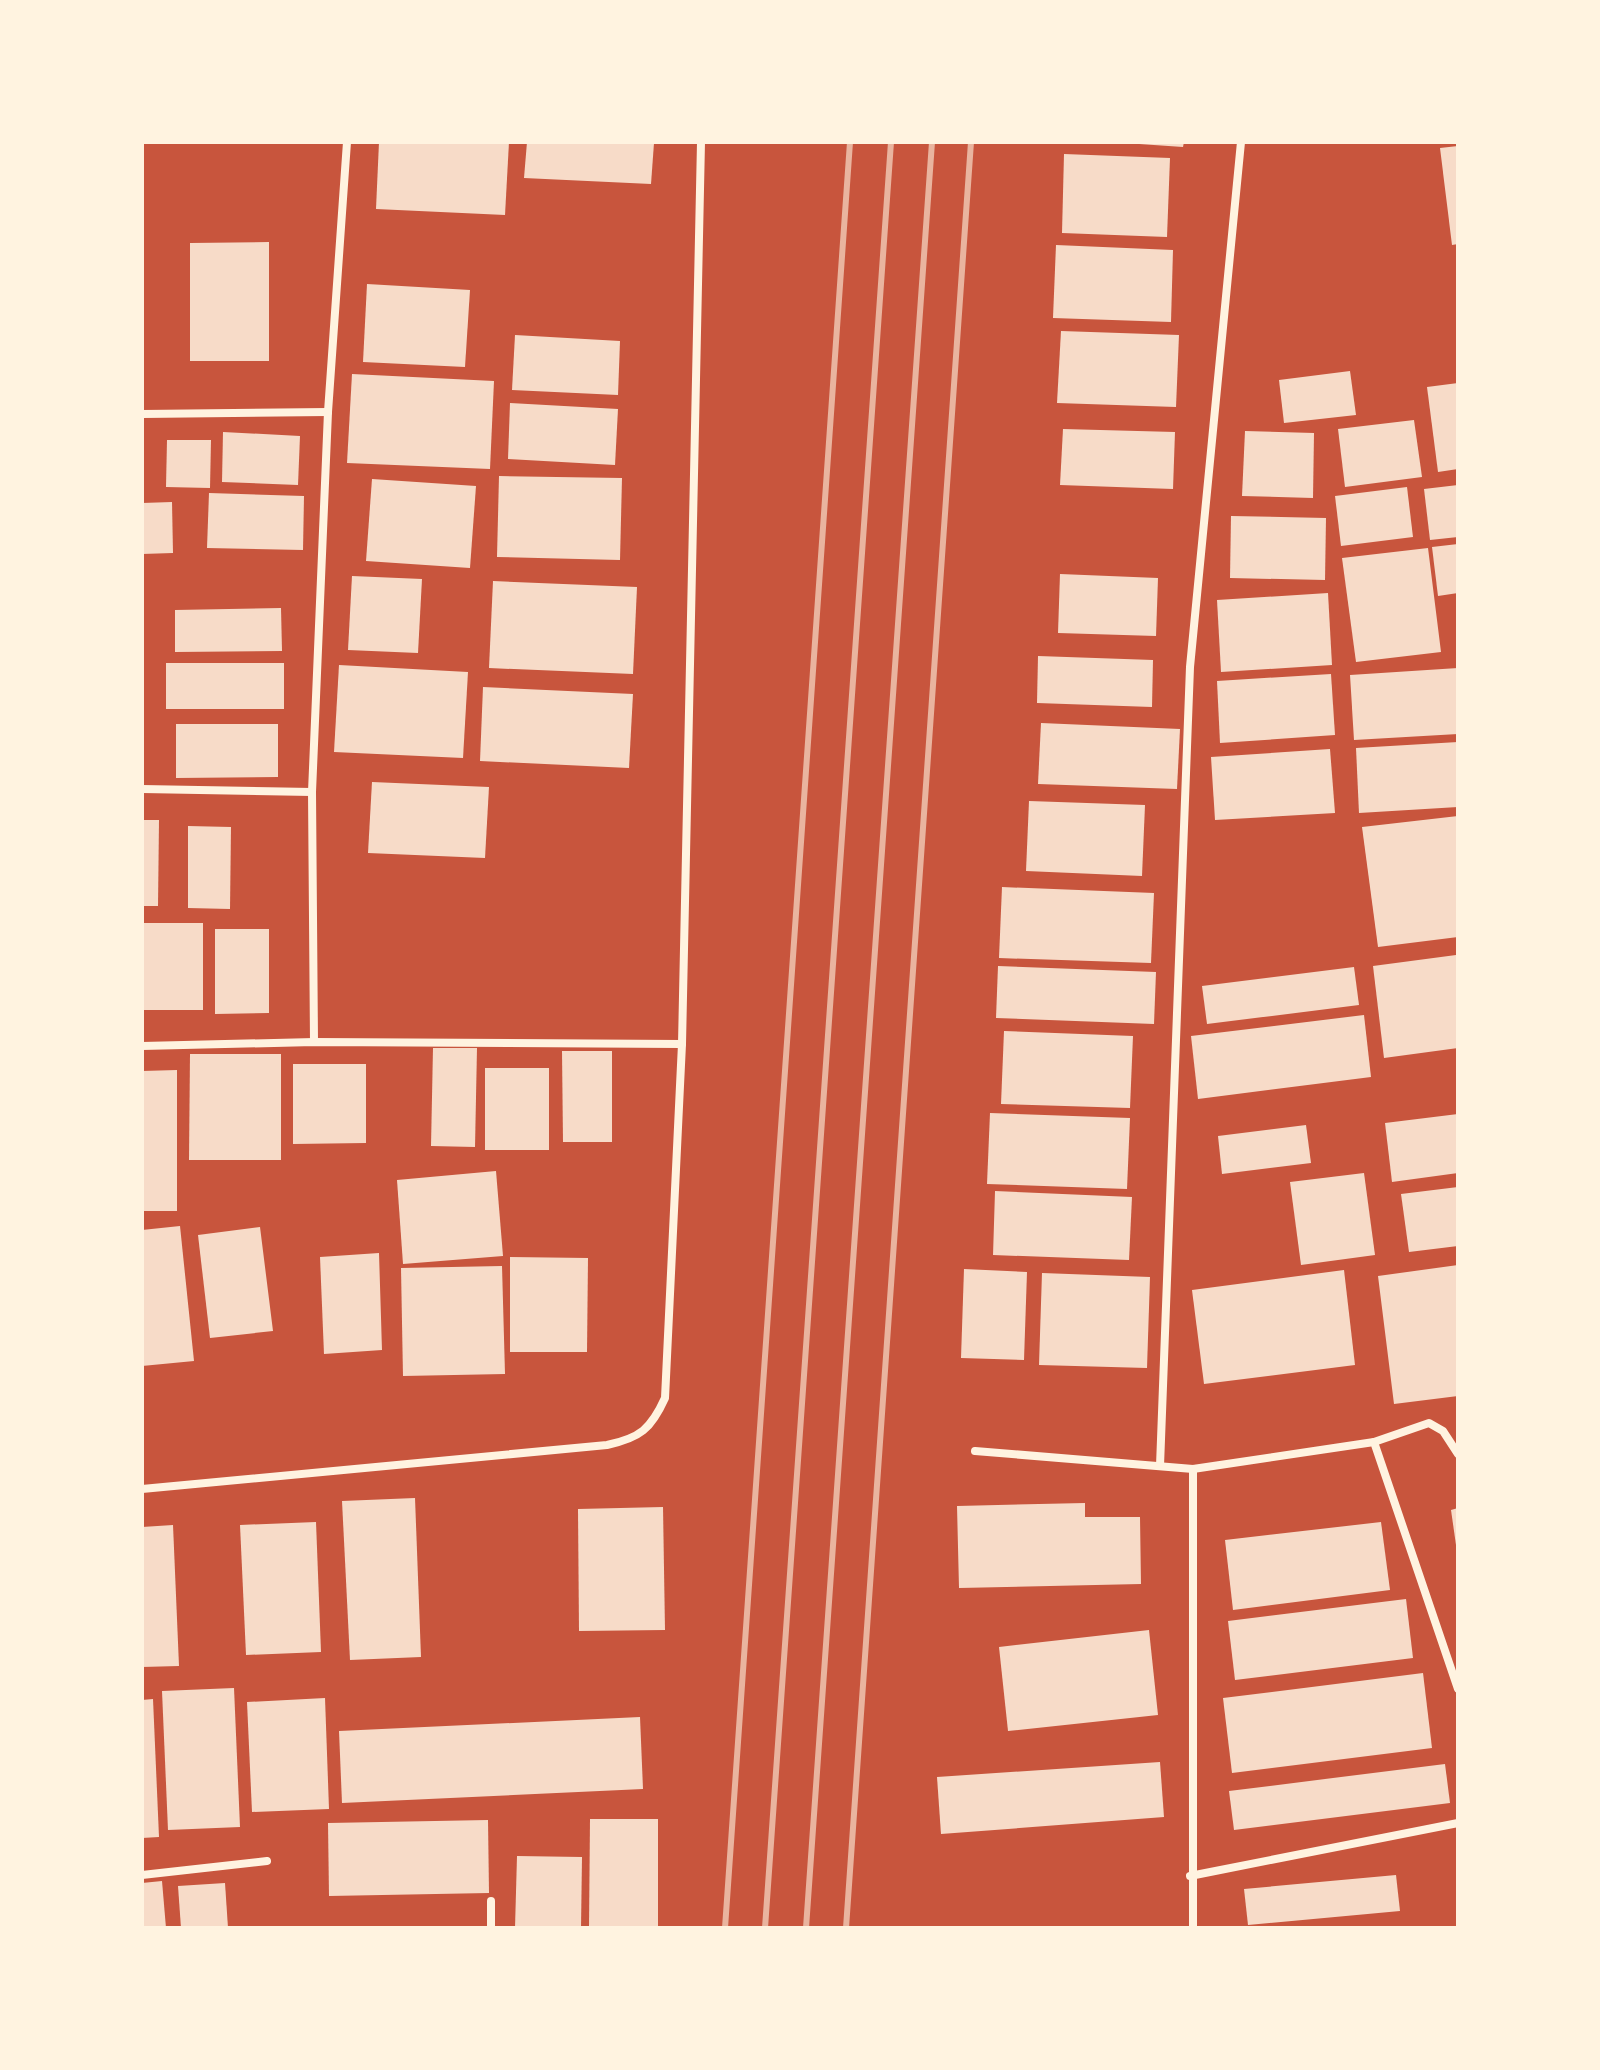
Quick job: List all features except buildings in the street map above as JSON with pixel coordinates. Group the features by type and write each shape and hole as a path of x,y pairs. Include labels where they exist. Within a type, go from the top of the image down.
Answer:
{"street":[{"path":"314,1042 312,792 328,412 347,142"},
{"path":"142,1489 607,1445 633,1440 648,1430 665,1398 682,1044 701,142"},
{"path":"1160,1466 1190,667 1241,142"},
{"path":"142,414 328,412"},
{"path":"142,789 312,792"},
{"path":"142,1046 314,1042 682,1044"},
{"path":"975,1451 1193,1469 1374,1442 1429,1423 1443,1431 1458,1454"},
{"path":"1374,1442 1458,1689"},
{"path":"1193,1469 1190,1876 1193,1928"},
{"path":"1190,1876 1458,1823"},
{"path":"142,1875 267,1861"},
{"path":"491,1901 491,1928"}],"railway":[{"path":"725,1928 850,142"},
{"path":"765,1928 891,142"},
{"path":"806,1928 932,142"},
{"path":"846,1928 971,142"}]}
